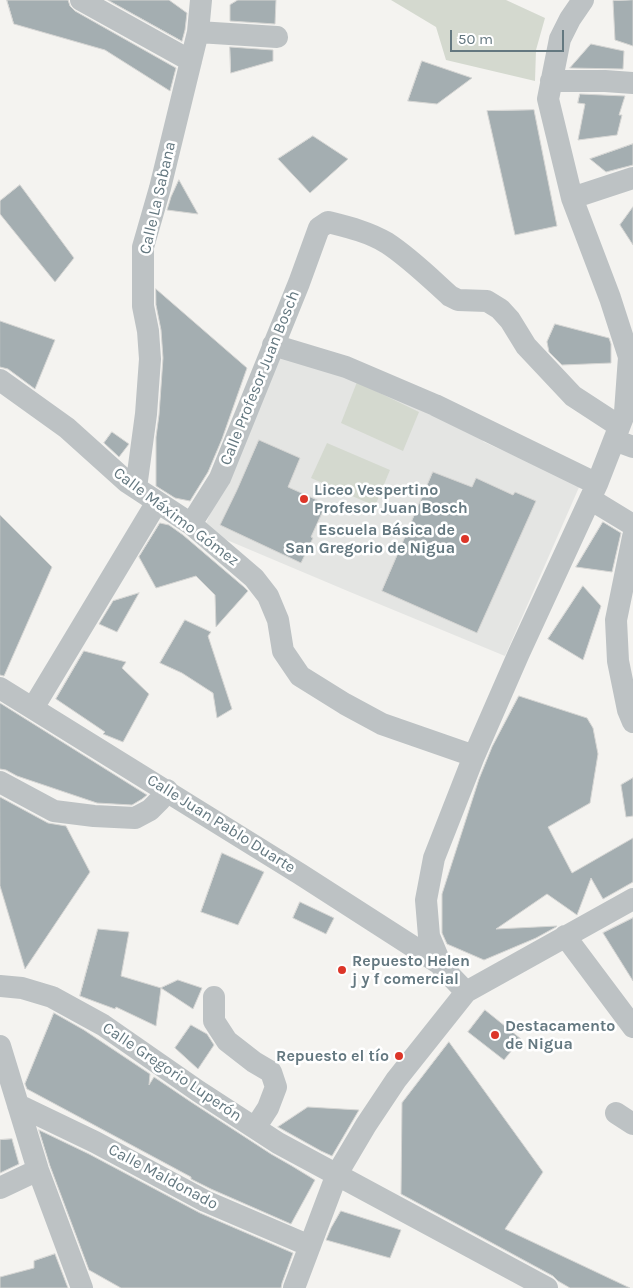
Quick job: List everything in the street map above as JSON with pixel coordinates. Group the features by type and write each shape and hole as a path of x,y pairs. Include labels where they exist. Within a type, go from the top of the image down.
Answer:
{"street":[{"path":"81,0 191,61"},
{"name":"Calle La Sabana","path":"136,488 146,414 150,359 148,331 142,306 143,247 160,188 198,32 201,0"},
{"path":"466,992 440,964 429,936 426,900 434,858 474,756 519,652 593,492 622,438 629,357 627,325 572,198 548,99 560,39 570,19 583,0"},
{"path":"198,32 277,37"},
{"path":"551,81 633,83"},
{"path":"572,198 633,178"},
{"name":"Calle Profesor Juan Bosch","path":"191,524 220,478 299,283 319,228 328,222 361,231 386,243 408,258 450,296 458,300 487,301 500,309 510,320 526,346 573,396 622,438"},
{"path":"273,345 346,367 426,401 593,492 633,526"},
{"name":"Calle Máximo Gómez","path":"0,380 67,428 127,482 191,524 254,578 268,596 278,620 283,651 300,676 344,704 382,724 474,756"},
{"path":"33,708 157,502"},
{"path":"633,537 616,620 618,660 628,710 633,722"},
{"name":"Calle Juan Pablo Duarte","path":"0,688 167,790 440,964"},
{"path":"0,782 54,811 94,816 135,818 150,810 167,790"},
{"path":"294,1288 337,1174 396,1080 466,992 633,899"},
{"path":"565,936 633,1027"},
{"name":"Calle Gregorio Luperón","path":"0,986 22,988 52,998 103,1025 198,1091 278,1143 547,1288"},
{"path":"214,997 214,1021 227,1041 254,1062 271,1072 276,1087 268,1108 255,1128"},
{"path":"0,1046 38,1170 80,1282 100,1288"},
{"name":"Calle Maldonado","path":"18,1105 96,1142 204,1201 310,1246"},
{"path":"0,1188 38,1170"}],"shaded area":[{"path":"391,0 506,0 545,18 536,50 535,81 446,60 436,27"},
{"name":"Escuela Básica de San Gregorio de Nigua","path":"285,355 351,377 476,433 484,442 580,485 505,656 215,535 204,528 276,361"},
{"path":"357,382 419,412 403,451 341,423"},
{"path":"327,443 390,470 375,506 311,478"}],"building":[{"path":"7,0 68,0 70,6 75,11 176,68 170,91 105,50 14,24"},
{"path":"108,0 169,0 187,13 182,41"},
{"path":"238,0 276,0 275,24 230,21 230,5"},
{"path":"633,0 633,46 615,40 613,1"},
{"path":"591,44 624,51 623,69 570,68"},
{"path":"230,47 273,50 273,61 231,73"},
{"path":"422,61 472,78 437,104 408,101"},
{"path":"580,94 625,96 619,115 622,115 617,135 578,140 585,104 578,103"},
{"path":"534,110 557,226 515,235 487,111"},
{"path":"313,136 348,159 310,193 278,159"},
{"path":"633,144 633,165 606,172 590,159"},
{"path":"179,180 198,214 167,210"},
{"path":"20,185 74,258 55,282 0,214 0,201"},
{"path":"633,207 633,245 620,225"},
{"path":"156,289 247,368 222,439 208,472 190,501 175,498 156,486 156,437 163,358 161,330 156,305"},
{"path":"0,321 55,340 35,389 8,369 0,367"},
{"path":"555,324 609,338 611,344 611,363 562,365 549,352 547,342"},
{"path":"112,432 129,444 119,457 104,443"},
{"path":"259,440 300,458 288,487 326,504 301,563 220,525"},
{"path":"433,472 472,487 476,478 513,495 515,492 536,501 477,633 382,591"},
{"path":"0,515 52,567 4,676 0,675"},
{"path":"603,522 621,533 612,572 576,567"},
{"path":"160,523 169,525 183,535 248,591 216,627 215,595 196,576 156,588 139,557"},
{"path":"583,586 601,606 583,660 548,639"},
{"path":"139,593 117,632 99,624 113,601"},
{"path":"185,620 211,632 208,636 232,709 217,718 213,693 182,673 160,663"},
{"path":"84,651 126,662 122,668 149,694 123,742 103,734 105,732 56,699"},
{"path":"519,696 587,718 593,728 598,754 590,803 548,827 572,873 633,838 633,882 603,899 591,878 577,915 547,894 496,929 557,926 536,938 484,960 447,944 442,933 442,894 479,779 492,747"},
{"path":"0,703 147,795 132,805 97,803 0,769"},
{"path":"633,778 633,816 626,817 621,785"},
{"path":"0,797 48,823 66,826 90,872 25,969 0,886"},
{"path":"222,853 264,872 238,925 201,912"},
{"path":"300,902 334,918 326,934 293,918"},
{"path":"633,918 633,981 603,933"},
{"path":"98,929 129,932 121,976 161,988 156,1026 116,1007 115,1009 80,996"},
{"path":"178,980 202,988 193,1009 161,988"},
{"name":"Destacamento de Nigua","path":"485,1010 521,1039 504,1060 468,1032"},
{"path":"54,1013 84,1030 150,1074 149,1085 154,1077 271,1154 315,1180 291,1224 191,1179 191,1177 27,1089 25,1084"},
{"path":"191,1025 207,1034 214,1045 198,1069 175,1048"},
{"path":"449,1042 543,1172 505,1229 630,1288 570,1288 553,1276 401,1194 402,1103"},
{"path":"308,1107 359,1110 332,1156 278,1127"},
{"path":"39,1130 89,1154 200,1213 293,1253 281,1288 121,1288 89,1270 50,1166"},
{"path":"12,1139 19,1164 0,1173 0,1140"},
{"path":"341,1211 401,1230 390,1258 326,1240"},
{"path":"55,1254 68,1288 0,1288 0,1277 34,1268 34,1261"}],"place":[{"name":"Liceo Vespertino Profesor Juan Bosch","path":"304,499"},
{"name":"Escuela Básica de San Gregorio de Nigua","path":"465,539"},
{"name":"Repuesto Helen j y f comercial","path":"342,970"},
{"name":"Destacamento de Nigua","path":"495,1035"},
{"name":"Repuesto el tío","path":"399,1056"}]}
